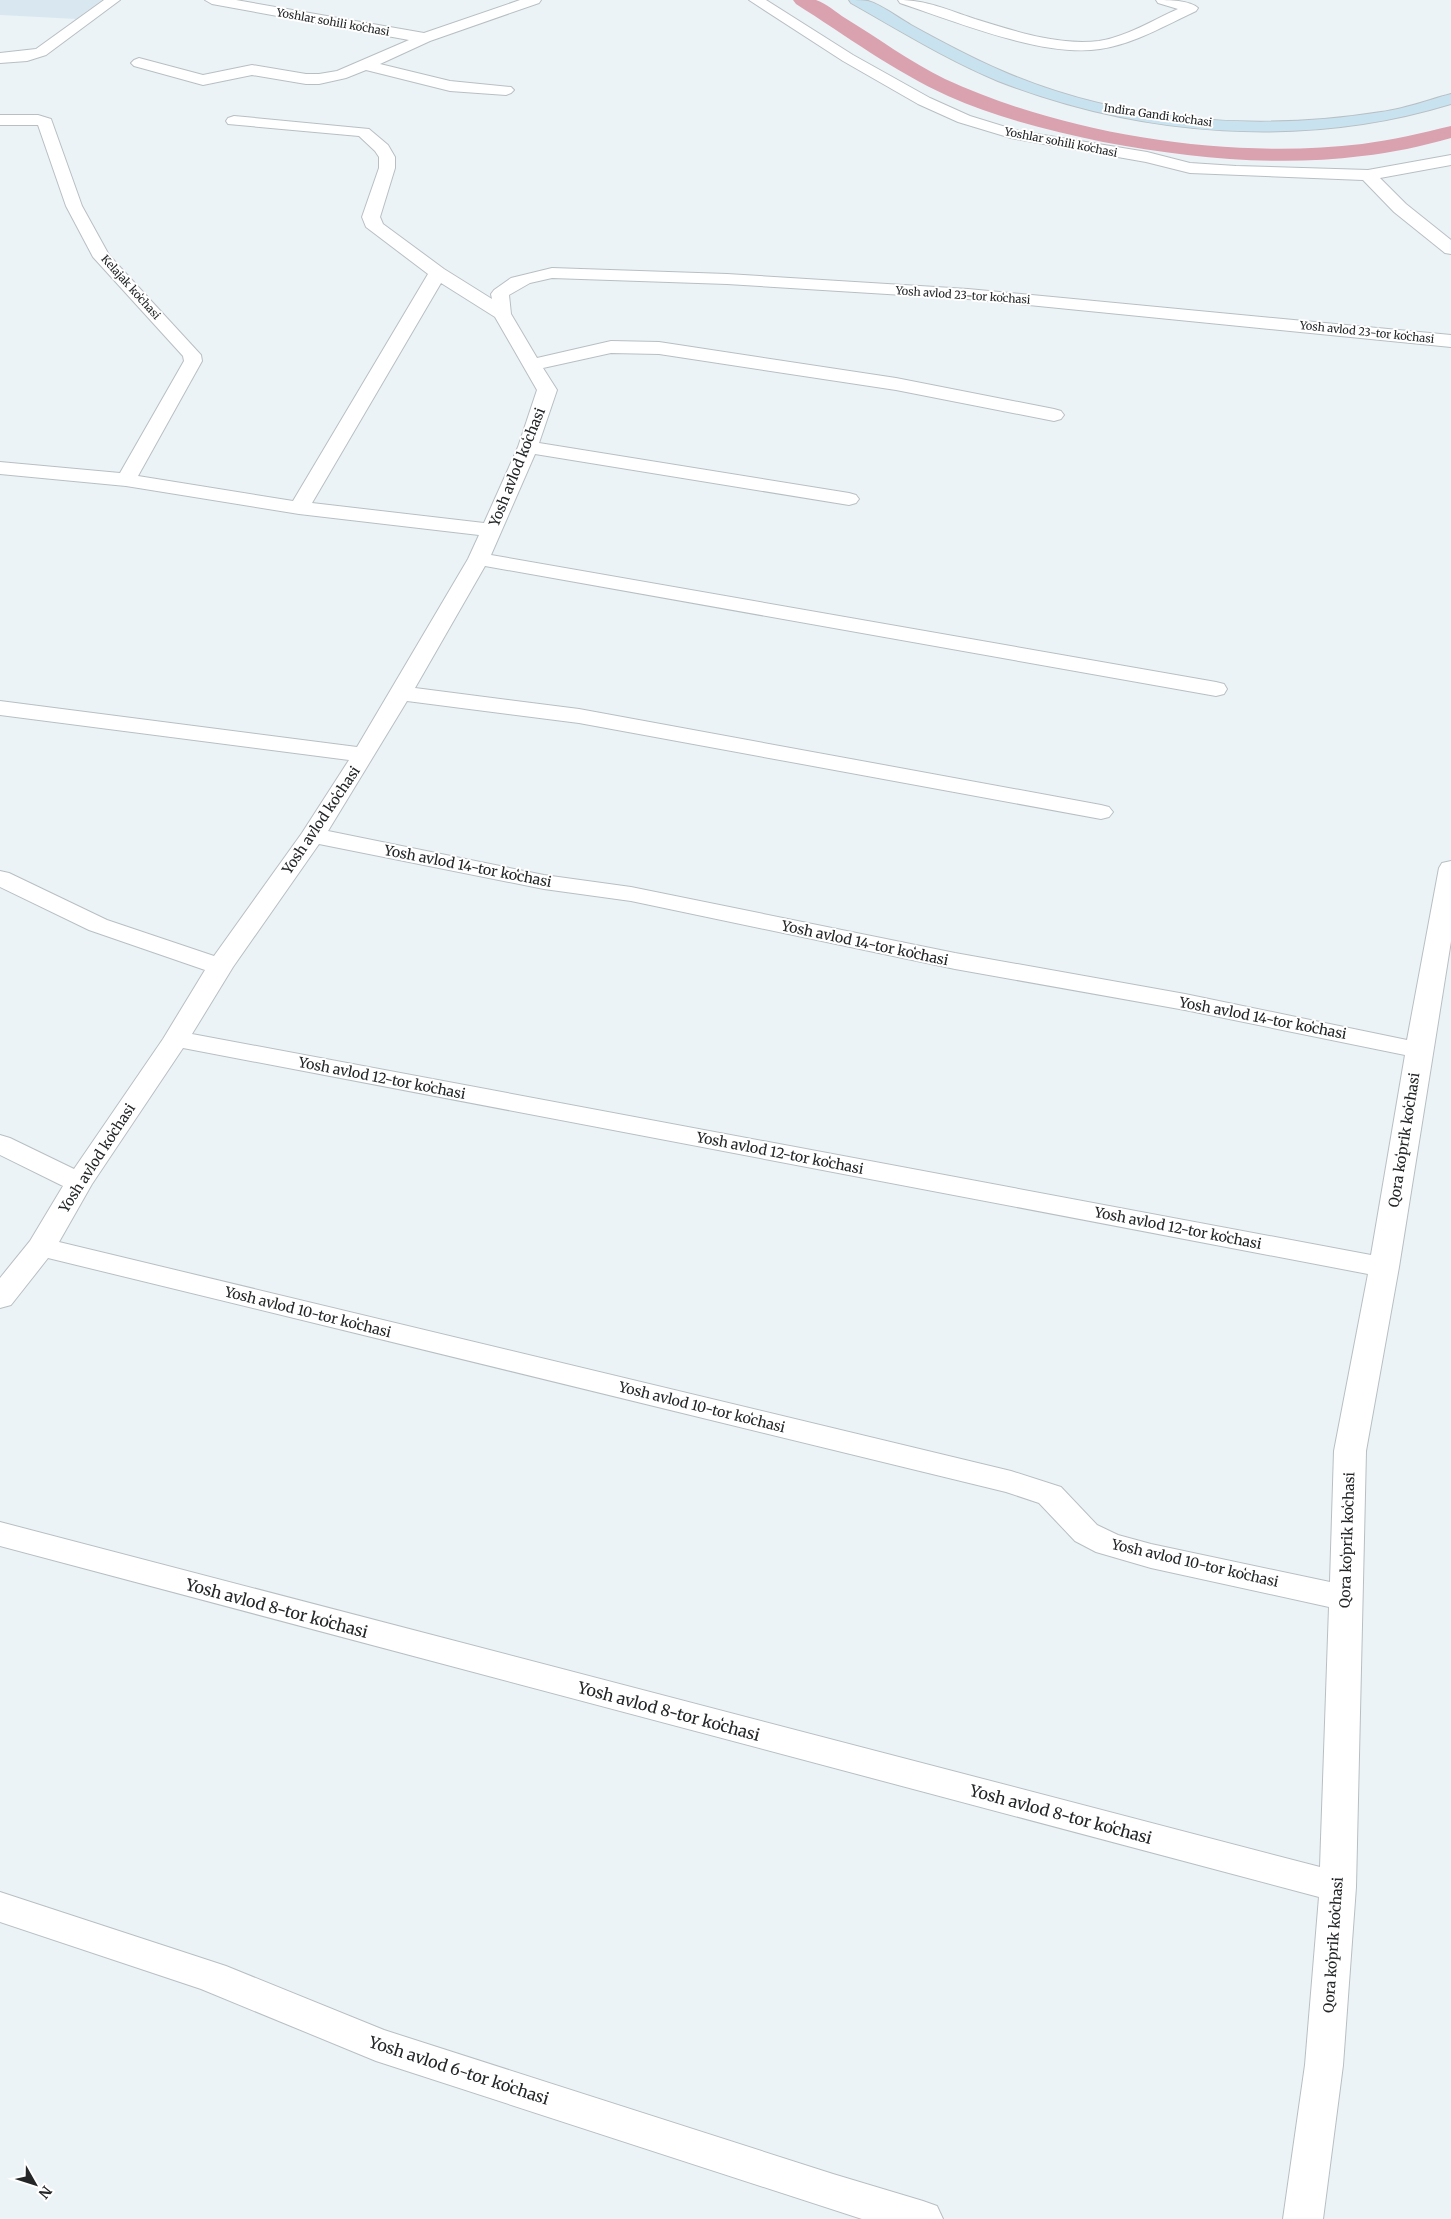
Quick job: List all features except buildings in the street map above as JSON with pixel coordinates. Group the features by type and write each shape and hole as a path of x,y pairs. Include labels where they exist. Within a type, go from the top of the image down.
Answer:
{"street":[{"path":"0,58 27,56 41,52 113,0"},
{"name":"Yoshlar sohili koʻchasi","path":"212,0 425,38"},
{"name":"Yoshlar sohili koʻchasi","path":"139,62 203,80 252,70 306,79 341,76 425,38 534,0"},
{"name":"Yoshlar sohili koʻchasi","path":"756,0 848,58 924,101 964,119 1017,136 1148,158 1190,168 1236,171 1368,175 1451,160"},
{"name":"Indira Gandi koʻchasi","path":"856,0 960,57 1006,78 1066,98 1140,114 1222,124 1315,126 1383,117 1451,99"},
{"path":"905,0 1021,36 1084,47 1102,44 1125,36 1197,4"},
{"path":"1164,0 1197,4"},
{"path":"365,65 450,86 506,90"},
{"name":"Kelajak koʻchasi","path":"0,120 38,120 45,122 74,206 102,258 193,358 126,480"},
{"path":"234,121 364,132 382,148 387,157 387,168 371,217 375,227 438,272 502,314"},
{"path":"1368,175 1400,208 1451,249"},
{"path":"299,508 438,272"},
{"name":"Yosh avlod 23-tor koʻchasi","path":"502,314 500,294 510,284 532,276 552,273 634,275 968,294 1451,341"},
{"name":"Yosh avlod koʻchasi","path":"0,1298 41,1247 79,1183 176,1039 220,967 313,835 364,755 479,559 528,447 547,390 502,314"},
{"path":"532,364 611,347 659,348 896,384 1054,415"},
{"path":"528,447 849,499"},
{"path":"0,468 126,480 299,508 492,530"},
{"path":"479,559 1216,689"},
{"path":"401,693 579,716 1101,812"},
{"path":"0,708 364,755"},
{"name":"Yosh avlod 14-tor koʻchasi","path":"313,835 544,882 631,894 955,962 1184,1002 1419,1050"},
{"name":"Qora koʻprik koʻchasi","path":"1303,2219 1324,2065 1338,1887 1350,1451 1384,1267 1451,868"},
{"path":"0,878 98,925 220,967"},
{"name":"Yosh avlod 12-tor koʻchasi","path":"176,1039 1384,1267"},
{"path":"0,1144 79,1183"},
{"name":"Yosh avlod 10-tor koʻchasi","path":"41,1247 1011,1482 1050,1495 1086,1532 1108,1544 1151,1556 1345,1598"},
{"name":"Yosh avlod 8-tor koʻchasi","path":"0,1534 1338,1887"},
{"name":"Yosh avlod 6-tor koʻchasi","path":"0,1907 213,1977 376,2044 833,2192 923,2219"}],"shaded area":[{"path":"0,0 102,0 76,19 0,15"}],"waterway":[{"path":"803,0 920,74 956,92 1013,113 1052,124 1136,142 1226,153 1317,154 1407,143 1451,132"}]}
